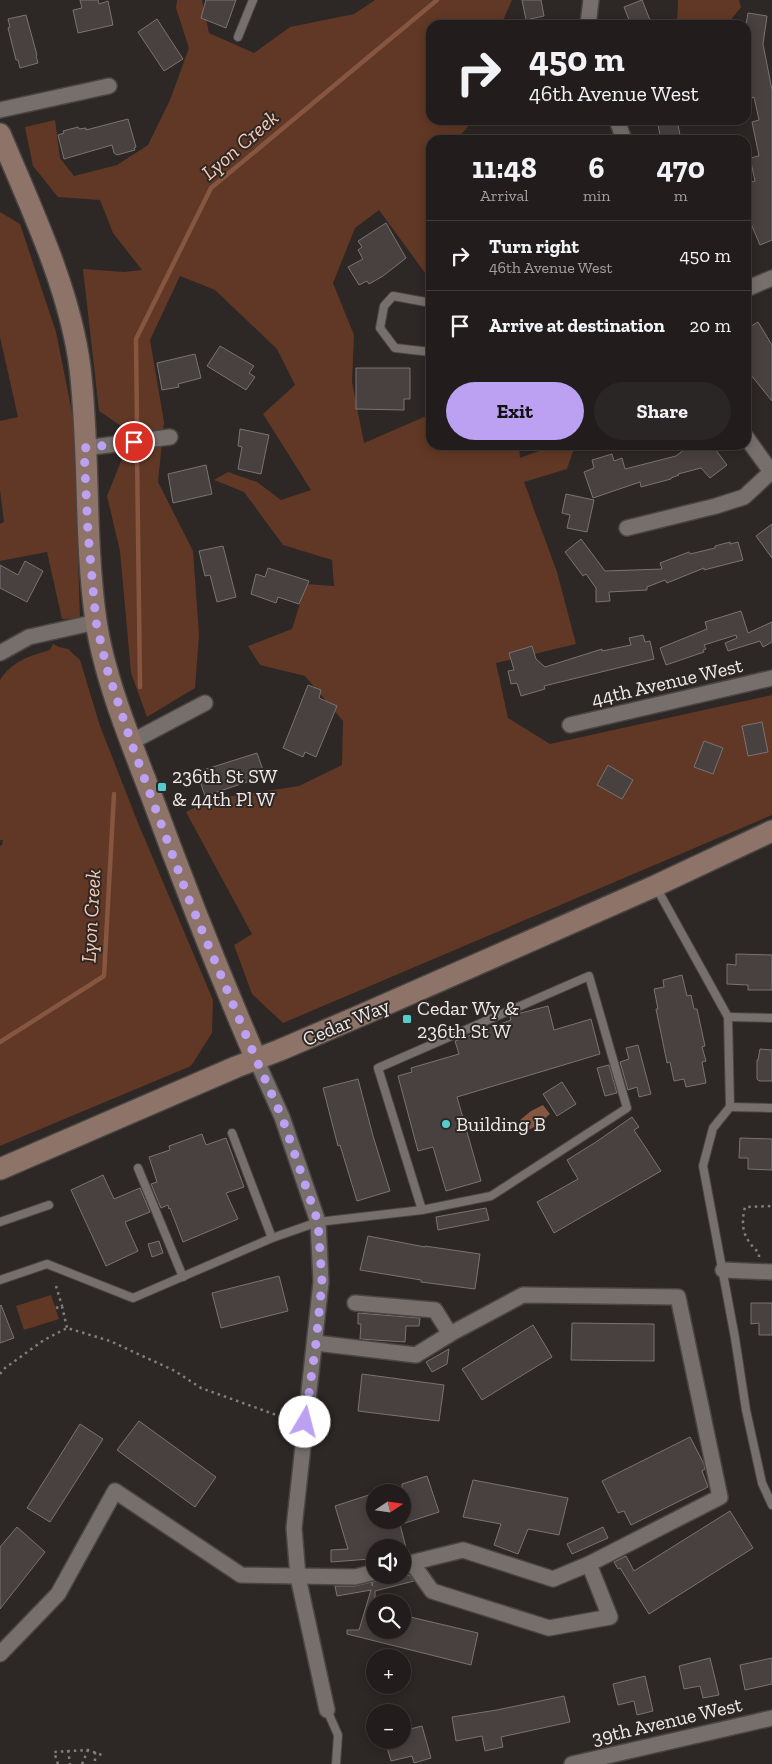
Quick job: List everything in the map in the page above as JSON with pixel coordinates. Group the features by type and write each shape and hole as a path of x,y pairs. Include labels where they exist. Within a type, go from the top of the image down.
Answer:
{"main road":[{"path":"0,134 56,272 71,319 80,367 88,533 96,622 107,669 131,742 188,897 256,1059"},
{"name":"Cedar Way","path":"0,1169 364,1014 655,886 772,831"}],"street":[{"path":"589,20 591,0"},
{"path":"0,110 109,86"},
{"path":"751,287 772,278"},
{"path":"84,448 170,437"},
{"path":"627,528 716,506 744,497 772,473 751,444"},
{"path":"0,653 29,637 96,622"},
{"name":"44th Avenue West","path":"570,725 772,678"},
{"path":"131,742 206,703"},
{"path":"256,1059 282,1117 318,1222 322,1282 294,1528 298,1577 327,1710"},
{"path":"723,1270 766,1272"},
{"path":"316,1343 416,1354 523,1295 678,1297 720,1498 589,1564 553,1579 463,1550 411,1563"},
{"path":"355,1303 436,1310 450,1334"},
{"path":"0,1654 58,1594 115,1491 241,1575 356,1577 366,1574"},
{"path":"411,1568 432,1590 550,1628 610,1617 589,1564"},
{"name":"39th Avenue West","path":"572,1764 772,1718"}],"lane":[{"path":"238,37 253,0"},
{"path":"426,302 394,296 384,306 380,328 395,348 426,351"},
{"path":"655,886 728,1017 730,1107 713,1128 702,1166 723,1270 746,1410 762,1483 772,1505"},
{"path":"1,1276 47,1264 133,1298 272,1238 318,1222 422,1210 491,1196 626,1108 590,976 378,1068 422,1210"},
{"path":"728,1017 772,1018"},
{"path":"730,1107 772,1108"},
{"path":"232,1133 272,1238"},
{"path":"138,1168 183,1277"},
{"path":"0,1222 49,1205"},
{"path":"327,1710 338,1735 336,1764"}],"path":[{"path":"766,1272 759,1253 748,1242 742,1221 745,1207 772,1206"},
{"path":"56,1286 67,1328"},
{"path":"56,1308 62,1306"},
{"path":"0,1374 5,1368 44,1340 67,1328 110,1341 145,1356 175,1371 201,1388 282,1417 305,1422"},
{"path":"68,1750 70,1764"},
{"path":"82,1764 88,1750"},
{"path":"58,1764 54,1752 88,1750 102,1755"},
{"path":"95,1752 95,1764"}],"shaded area":[{"path":"177,0 202,0 209,33 254,53 290,27 354,14 375,0 512,0 503,20 426,20 426,125 470,125 460,135 426,135 426,274 379,210 355,228 333,283 354,335 352,382 364,443 426,416 426,450 519,450 520,458 542,450 573,450 567,469 524,482 557,572 576,644 496,663 508,718 550,744 772,695 772,815 283,1023 252,994 234,945 252,934 186,812 212,799 299,786 342,765 343,721 305,676 260,665 248,646 292,629 306,584 334,586 332,560 283,545 244,492 214,480 228,472 257,482 281,500 311,490 263,414 295,385 277,349 215,290 180,276 150,340 164,422 158,482 193,551 199,635 195,688 147,717 131,673 120,551 107,496 126,449 124,428 99,411 83,269 124,272 142,270 113,233 100,200 58,197 33,166 25,127 55,120 60,158 74,176 117,165 148,145 170,100 189,48 176,8"},
{"path":"678,0 739,0 741,7 731,20 677,20"},
{"path":"0,212 20,224 56,332 73,417 80,618 62,619 47,552 0,561 0,524 4,522 0,490 0,421 18,417 0,337"},
{"path":"53,644 68,649 80,660 100,726 138,823 213,1000 212,1033 191,1066 0,1146 0,846 3,840 0,840 0,680 10,668 29,657 50,650"},
{"path":"543,1105 550,1114 542,1121 545,1127 541,1130 536,1126 527,1131 520,1120 531,1111"},
{"path":"51,1295 59,1319 24,1330 16,1306"}],"building":[{"path":"80,0 98,0 99,4 108,1 113,25 78,33 73,10 82,8"},
{"path":"206,0 236,0 226,28 201,18"},
{"path":"522,0 541,0 544,16 526,20"},
{"path":"642,0 650,20 629,20 624,7"},
{"path":"748,13 767,16 763,44 772,90 772,240 760,245 751,224 751,182 755,181 751,158 759,156 752,122 759,120 754,97 752,98 751,93 751,20 747,20"},
{"path":"26,15 38,63 20,68 18,60 16,60 8,28 10,27 8,19"},
{"path":"157,19 183,59 164,71 138,32"},
{"path":"128,119 136,147 134,148 135,150 117,155 114,153 112,145 64,159 58,135 64,133 63,131 78,127 79,129 86,128 86,130"},
{"path":"658,125 678,125 680,135 660,135"},
{"path":"386,223 406,258 383,276 369,284 367,281 359,285 348,267 363,259 358,250 362,247 358,241"},
{"path":"758,322 772,345 772,401 751,375 751,326"},
{"path":"220,346 254,366 249,373 255,377 246,390 207,366"},
{"path":"195,354 201,378 178,384 179,387 162,390 157,363"},
{"path":"356,368 410,368 410,399 404,399 404,410 356,409"},
{"path":"240,429 269,435 261,474 238,469 242,447 238,446"},
{"path":"684,450 716,450 727,465 710,478 701,468 641,487 640,482 593,498 584,472 594,468 592,460 612,454 614,461 622,458 625,469 676,456"},
{"path":"206,465 212,494 173,503 168,474"},
{"path":"566,494 594,500 587,532 567,528 570,515 562,513"},
{"path":"772,524 772,558 756,536"},
{"path":"581,539 605,571 662,569 660,563 689,552 690,554 715,548 715,546 730,542 730,544 738,542 743,560 704,570 704,568 667,583 665,580 647,587 647,590 609,592 610,601 596,602 596,588 586,574 583,576 565,552"},
{"path":"223,546 236,597 217,602 210,575 205,576 199,551"},
{"path":"25,561 43,571 27,602 0,588 0,565 18,575"},
{"path":"268,568 309,581 299,604 278,597 276,603 251,594 256,574 265,577"},
{"path":"741,611 748,633 772,622 772,642 763,647 760,641 728,651 725,643 737,638 736,635 704,645 706,649 703,650 704,652 666,665 660,648 707,629 705,622"},
{"path":"643,635 645,642 650,641 654,659 544,686 545,689 521,696 517,683 511,684 508,671 514,670 509,653 532,646 536,659 545,667 602,649 602,651 631,645 629,638"},
{"path":"308,685 321,690 319,698 337,706 316,757 305,752 303,757 283,748"},
{"path":"762,722 768,752 748,756 742,726"},
{"path":"704,741 723,748 713,774 694,767"},
{"path":"257,753 265,776 205,796 197,772"},
{"path":"608,765 633,780 622,799 597,785"},
{"path":"736,954 772,955 772,990 748,990 748,985 727,984 727,964 736,965"},
{"path":"682,975 687,996 691,995 694,1009 697,1009 705,1046 702,1047 706,1061 702,1062 706,1083 686,1087 684,1079 674,1081 670,1062 667,1063 654,989 664,987 663,980"},
{"path":"548,1006 554,1030 591,1019 600,1054 457,1097 481,1181 446,1191 433,1147 418,1151 398,1076 412,1072 411,1068 459,1054 455,1041 511,1020 510,1017 513,1015"},
{"path":"638,1045 651,1094 639,1097 637,1087 628,1090 620,1062 629,1059 626,1048"},
{"path":"760,1049 772,1050 772,1081 759,1081 757,1079 757,1060"},
{"path":"609,1065 617,1093 605,1096 597,1068"},
{"path":"358,1079 390,1191 357,1201 340,1145 338,1146 323,1088"},
{"path":"562,1082 576,1104 557,1116 543,1094"},
{"path":"632,1117 639,1127 634,1130 661,1171 554,1233 537,1202 578,1179 567,1160"},
{"path":"202,1134 206,1145 226,1138 244,1187 226,1193 238,1219 183,1242 170,1208 168,1205 161,1208 151,1184 157,1182 149,1157 170,1150 169,1146"},
{"path":"740,1138 772,1139 772,1170 748,1169 748,1158 739,1158"},
{"path":"103,1175 114,1199 140,1188 150,1212 125,1222 138,1251 106,1266 71,1190"},
{"path":"486,1208 489,1220 438,1230 436,1217"},
{"path":"368,1236 425,1247 480,1254 475,1289 421,1282 421,1280 360,1270"},
{"path":"159,1241 163,1253 152,1257 148,1244"},
{"path":"279,1276 288,1311 221,1328 212,1293"},
{"path":"751,1303 772,1303 772,1335 759,1335 759,1323 751,1324"},
{"path":"0,1306 14,1338 0,1343"},
{"path":"358,1313 420,1318 419,1326 406,1326 405,1342 360,1339 361,1324 358,1324"},
{"path":"572,1323 654,1324 654,1361 571,1360"},
{"path":"533,1325 552,1357 482,1400 462,1369"},
{"path":"449,1349 447,1364 432,1372 426,1362"},
{"path":"362,1374 444,1385 439,1421 358,1411"},
{"path":"139,1421 216,1477 195,1507 117,1450"},
{"path":"80,1424 103,1439 50,1522 27,1508"},
{"path":"690,1437 704,1464 705,1469 702,1471 708,1487 631,1525 624,1511 618,1513 602,1481"},
{"path":"427,1476 439,1512 411,1521 411,1484 402,1484"},
{"path":"473,1480 568,1498 559,1535 528,1529 518,1554 494,1545 501,1524 463,1517"},
{"path":"366,1496 366,1529 401,1529 404,1539 366,1539 366,1559 331,1562 331,1550 348,1549 335,1506"},
{"path":"730,1511 753,1548 649,1614 620,1568 618,1569 614,1562 626,1556 634,1571"},
{"path":"17,1527 45,1552 0,1609 0,1547"},
{"path":"603,1527 608,1538 572,1554 567,1544"},
{"path":"366,1583 372,1584 372,1586 372,1584 402,1584 375,1591 375,1594 370,1594 371,1590 337,1596 335,1586 355,1586"},
{"path":"366,1607 366,1639 347,1634 347,1630 359,1630"},
{"path":"411,1617 478,1633 471,1665 367,1639 411,1639"},
{"path":"710,1658 719,1695 703,1698 700,1686 684,1689 679,1666"},
{"path":"772,1658 772,1684 745,1690 740,1665"},
{"path":"645,1676 653,1711 637,1715 634,1701 618,1705 613,1684"},
{"path":"564,1696 570,1722 501,1737 503,1747 485,1751 482,1736 456,1741 452,1717"},
{"path":"422,1726 431,1758 414,1763 412,1756 391,1761 388,1749 411,1749 411,1729"}],"waterway":[{"name":"Lyon Creek","path":"137,425 136,339 211,188 437,0"},
{"name":"Lyon Creek","path":"137,452 140,687"},
{"name":"Lyon Creek","path":"0,1042 104,976 114,794"}],"place":[{"name":"236th St SW & 44th Pl W","path":"162,787"},
{"name":"Cedar Wy & 236th St W","path":"407,1019"},
{"name":"Building B","path":"446,1124"}],"route":[{"path":"134,442 84,448 88,533 96,622 107,669 131,742 188,897 282,1117 318,1222 322,1282 305,1422"}]}
